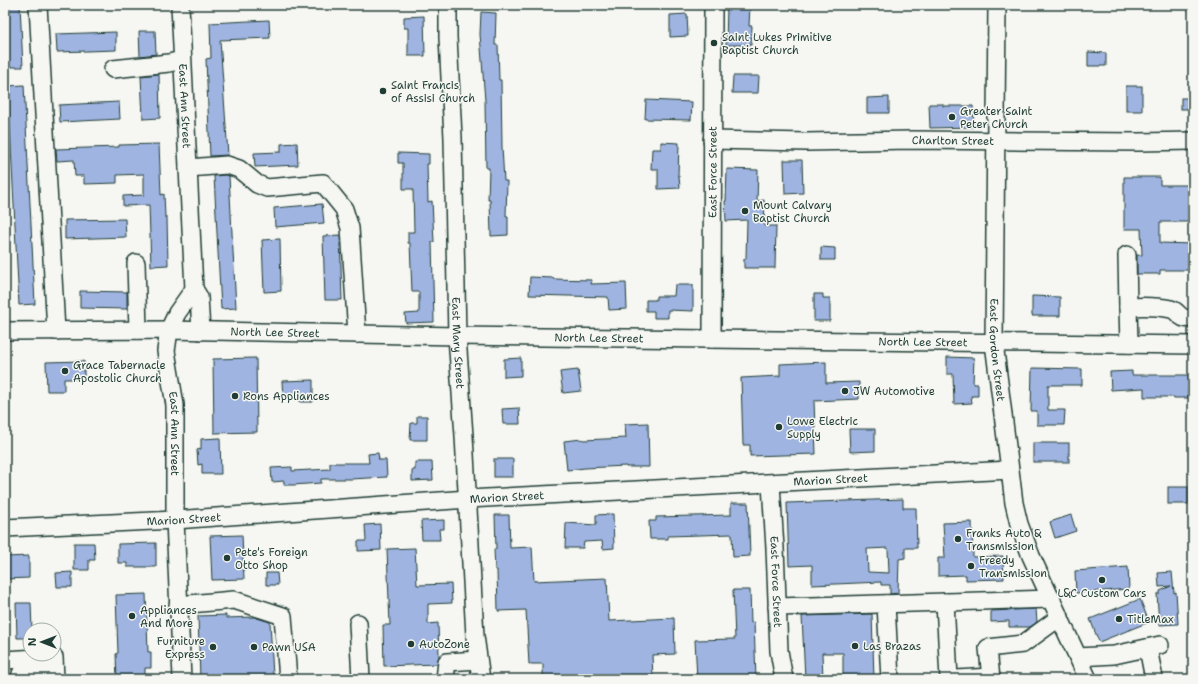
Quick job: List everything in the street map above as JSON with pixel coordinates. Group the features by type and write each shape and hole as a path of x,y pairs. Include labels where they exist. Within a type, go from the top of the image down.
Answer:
{"street":[{"path":"38,5 56,331"},
{"name":"East Ann Street","path":"180,5 194,289 169,330 166,350 175,405 174,520 182,679"},
{"name":"East Mary Street","path":"448,5 448,37 453,138 457,336 468,499 475,636 481,679"},
{"name":"East Force Street","path":"712,339 713,5"},
{"name":"East Gordon Street","path":"997,5 994,343 1014,503 1019,524 1031,556 1088,679"},
{"path":"113,69 169,63 182,60"},
{"name":"Charlton Street","path":"712,140 807,142 911,140 1193,141"},
{"path":"188,168 227,165 239,169 257,184 267,188 323,183 344,209 350,228 357,334"},
{"path":"1127,255 1129,344"},
{"path":"136,263 138,330"},
{"path":"194,289 199,297 201,331"},
{"path":"1128,307 1150,306 1173,309 1181,317 1193,318"},
{"name":"North Lee Street","path":"5,331 169,330 457,336 1193,345"},
{"name":"Marion Street","path":"5,528 174,520 468,499 771,484 1010,470"},
{"name":"East Force Street","path":"771,484 779,651 784,679"},
{"path":"777,607 1052,599"},
{"path":"178,605 234,600 283,616 288,679"},
{"path":"945,602 948,679"},
{"path":"886,604 890,679"},
{"path":"955,679 991,678 988,648 1022,644 1060,617"},
{"path":"358,623 361,679"},
{"path":"1078,657 1114,655 1154,646 1154,679"},
{"path":"15,679 10,660 54,657 55,679"},
{"path":"445,679 447,662 478,660"},
{"path":"20,679 22,671 28,666 36,666 43,668 47,672 47,679"}],"building":[{"path":"5,5 20,5 23,67 7,67"},
{"path":"727,5 750,5 749,26 752,26 751,45 726,45"},
{"path":"481,12 496,13 495,45 498,45 499,80 501,80 502,147 504,181 507,181 506,216 508,216 508,235 491,236 490,200 488,200 489,168 486,168 485,101 480,34"},
{"path":"687,14 688,36 670,37 670,15"},
{"path":"424,16 425,56 408,56 408,28 404,28 404,17"},
{"path":"269,20 270,38 220,40 228,155 210,156 206,59 211,58 210,23"},
{"path":"139,31 155,31 156,54 140,56"},
{"path":"116,32 116,50 57,52 56,34"},
{"path":"1088,52 1106,53 1106,66 1088,66"},
{"path":"159,74 160,118 143,119 141,76"},
{"path":"733,76 759,76 758,93 732,93"},
{"path":"24,85 35,304 19,305 8,86"},
{"path":"1126,86 1142,86 1142,111 1126,111"},
{"path":"889,97 889,113 867,113 867,98"},
{"path":"1181,98 1193,98 1193,109 1181,109"},
{"path":"646,100 692,102 691,120 645,119"},
{"path":"119,102 120,119 60,122 59,105"},
{"name":"Greater Saint Peter Church","path":"929,104 943,104 943,106 973,106 974,127 930,128"},
{"path":"661,142 679,143 678,176 680,188 658,189 658,169 651,169 652,149 661,149"},
{"path":"297,143 298,165 255,167 254,153 281,152 281,144"},
{"path":"159,144 161,195 164,194 165,217 167,217 168,265 151,266 149,205 123,206 123,196 144,195 144,174 117,175 117,183 84,184 84,176 75,176 74,160 57,161 56,149"},
{"path":"398,153 429,154 429,164 427,164 428,202 432,201 434,242 432,242 434,322 406,323 405,314 419,313 419,292 412,292 410,243 408,243 408,232 414,232 413,189 403,189 403,163 398,163"},
{"path":"784,160 802,160 803,193 785,194"},
{"path":"727,169 758,170 757,201 764,200 765,226 776,226 775,268 744,268 744,259 746,259 747,220 726,221 725,201"},
{"path":"214,176 229,176 236,308 221,309"},
{"path":"1124,177 1160,177 1160,185 1193,185 1193,222 1160,222 1160,243 1193,244 1193,270 1160,270 1160,274 1137,274 1137,255 1142,255 1141,229 1124,229"},
{"path":"322,204 324,223 275,227 274,208"},
{"path":"125,219 126,237 65,239 65,220"},
{"path":"340,235 342,300 325,300 323,236"},
{"path":"280,239 281,291 264,292 262,240"},
{"path":"821,247 835,248 835,260 821,260"},
{"path":"530,277 592,280 591,284 626,283 627,309 609,310 608,297 529,295"},
{"path":"675,285 693,285 693,311 668,310 668,318 654,318 654,311 646,311 646,300 656,300 656,296 674,296"},
{"path":"80,291 127,292 127,309 80,308"},
{"path":"814,294 823,294 823,298 830,298 830,321 814,321"},
{"path":"1032,296 1060,297 1060,316 1032,316"},
{"path":"947,357 974,358 973,384 978,384 978,396 971,396 972,403 954,404 953,374 947,374"},
{"name":"Rons Appliances","path":"256,358 257,432 214,433 213,359"},
{"path":"521,358 521,376 504,377 504,359"},
{"name":"Grace Tabernacle Apostolic Church","path":"84,361 84,379 64,379 64,391 47,391 46,362"},
{"name":"Lowe Electric Supply","path":"826,362 826,383 859,382 859,399 814,401 816,454 750,456 750,445 743,445 741,378 780,376 780,364"},
{"path":"1032,368 1082,369 1082,385 1048,385 1048,410 1065,410 1064,425 1037,425 1037,411 1031,411"},
{"path":"578,370 581,391 563,393 560,372"},
{"path":"1132,371 1132,375 1189,375 1188,398 1144,397 1144,388 1111,390 1110,372"},
{"path":"313,380 313,402 300,402 300,397 283,398 282,381"},
{"path":"519,408 520,424 503,424 502,409"},
{"path":"417,416 427,416 427,440 410,440 411,423 417,423"},
{"path":"648,423 649,467 626,466 567,470 564,441 626,438 625,424"},
{"path":"849,429 875,429 875,451 850,452"},
{"path":"220,438 221,474 202,474 202,464 198,465 197,450 201,449 201,439"},
{"path":"1033,443 1069,443 1069,462 1033,462"},
{"path":"378,453 379,460 386,460 387,477 321,479 321,483 293,485 284,485 284,481 272,482 271,468 292,467 292,471 330,469 330,463 369,463 368,454"},
{"path":"494,459 513,459 513,477 494,477"},
{"path":"415,462 432,462 433,480 412,481 412,470 415,470"},
{"path":"1168,487 1188,487 1188,504 1168,504"},
{"path":"903,499 903,508 916,508 917,548 905,548 905,558 899,559 898,593 890,594 890,585 881,585 881,582 812,585 812,565 789,566 787,503","holes":["888,548 889,573 868,572 867,549"]},
{"path":"731,503 748,503 750,556 733,557 732,534 668,536 668,539 650,539 649,521 656,521 656,517 731,515"},
{"path":"613,514 614,548 603,549 602,541 584,542 583,548 565,548 566,523 596,525 596,515"},
{"path":"495,515 509,515 510,548 532,547 534,581 607,578 609,621 674,618 675,654 652,655 653,679 543,679 543,664 529,664 526,610 498,611 497,570 495,570 494,549 496,549"},
{"path":"1071,515 1076,531 1055,538 1050,522"},
{"path":"444,520 444,529 439,529 440,540 422,540 421,521"},
{"path":"972,522 973,557 1003,556 1004,579 966,580 966,575 938,576 938,558 945,558 943,523"},
{"path":"380,524 381,550 358,551 358,541 366,541 365,525"},
{"name":"Pete's Foreign Otto Shop","path":"242,535 244,579 212,580 210,536"},
{"path":"74,543 94,543 95,560 89,560 89,570 74,570"},
{"path":"156,543 156,567 127,567 127,563 118,563 118,544"},
{"path":"415,548 417,585 451,584 452,603 428,604 428,624 438,623 439,656 437,664 384,666 383,625 390,625 387,549"},
{"path":"29,556 29,578 6,579 6,557"},
{"name":"L&C Custom Cars","path":"1128,567 1129,589 1076,593 1075,571"},
{"path":"72,572 72,587 57,587 56,573"},
{"path":"1172,572 1174,593 1176,592 1178,624 1159,625 1157,594 1160,594 1160,591 1171,586 1159,587 1158,573"},
{"path":"266,573 277,573 278,585 266,585"},
{"path":"733,590 750,590 751,623 754,622 756,679 697,679 695,640 735,639"},
{"path":"146,594 148,652 151,652 151,668 145,668 145,679 117,679 116,654 118,653 116,595"},
{"path":"1140,599 1149,622 1099,642 1090,619"},
{"path":"16,603 31,603 32,622 22,622 22,638 17,638"},
{"path":"1036,609 1037,622 1030,627 1009,627 1009,621 991,622 991,611"},
{"path":"872,614 874,679 843,679 843,653 822,653 823,679 805,679 802,616"},
{"path":"226,615 226,618 254,617 270,622 273,676 200,679 198,616"}],"place":[{"name":"Saint Lukes Primitive Baptist Church","path":"714,43"},
{"name":"Saint Francis of Assisi Church","path":"383,91"},
{"name":"Greater Saint Peter Church","path":"952,117"},
{"name":"Mount Calvary Baptist Church","path":"745,211"},
{"name":"Grace Tabernacle Apostolic Church","path":"65,371"},
{"name":"JW Automotive","path":"845,391"},
{"name":"Rons Appliances","path":"235,396"},
{"name":"Lowe Electric Supply","path":"779,427"},
{"name":"Franks Auto & Transmission","path":"958,539"},
{"name":"Pete's Foreign Otto Shop","path":"227,558"},
{"name":"Freedy Transmission","path":"971,566"},
{"name":"L&C Custom Cars","path":"1102,580"},
{"name":"Appliances And More","path":"132,616"},
{"name":"TitleMax","path":"1119,619"},
{"name":"AutoZone","path":"411,644"},
{"name":"Las Brazas","path":"855,646"},
{"name":"Furniture Express","path":"213,647"},
{"name":"Pawn USA","path":"254,647"}]}
